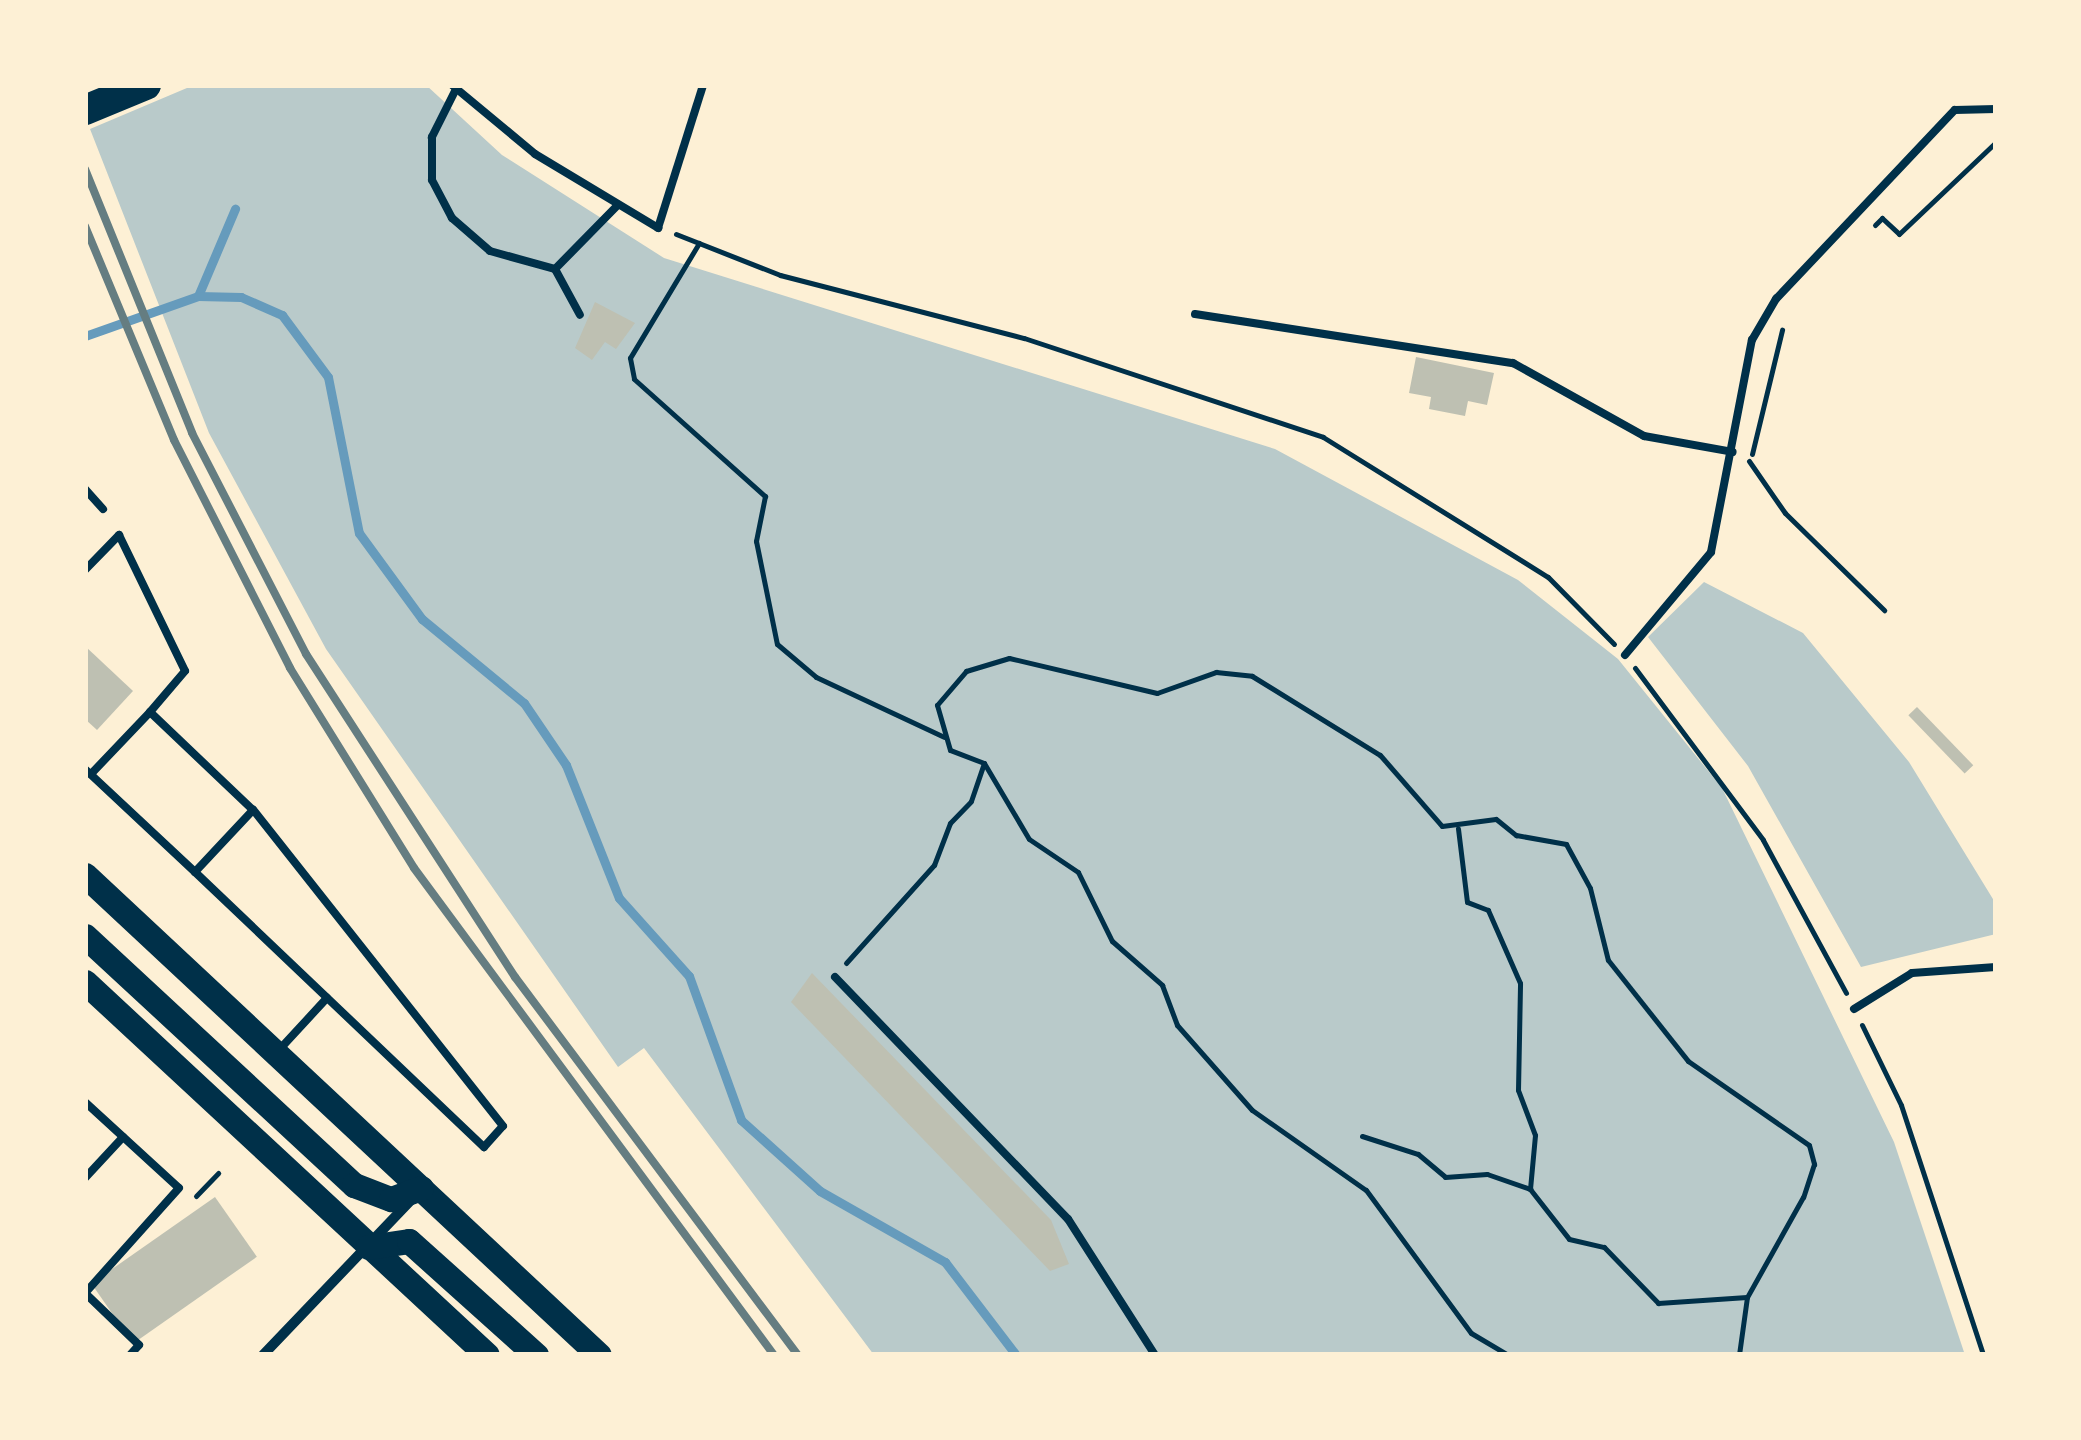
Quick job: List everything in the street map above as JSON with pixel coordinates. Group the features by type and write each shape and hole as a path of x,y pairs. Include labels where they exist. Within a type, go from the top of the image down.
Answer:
{"highway":[{"path":"85,110 146,85"}],"main road":[{"path":"85,875 599,1355"},
{"path":"85,936 354,1185 391,1199 422,1188"},
{"path":"85,982 487,1355"},
{"path":"368,1247 409,1241 536,1355"}],"street":[{"path":"263,1355 422,1188"}],"lane":[{"path":"580,315 555,269 490,251 452,218 432,180 432,137 454,87 535,154 658,228 703,85"},
{"path":"1625,655 1712,552 1752,340 1776,299 1955,110 1996,110"},
{"path":"555,269 618,205"},
{"path":"1195,314 1512,363 1644,436 1733,452"},
{"path":"85,489 103,509"},
{"path":"85,570 119,536 185,671 150,712 88,771 484,1147 503,1126 252,810 150,712"},
{"path":"195,872 252,810"},
{"path":"1854,1008 1912,973 1996,967"},
{"path":"835,977 1068,1220 1156,1355"},
{"path":"276,1053 327,998"},
{"path":"85,1102 179,1188 85,1293 139,1344 130,1355"},
{"path":"85,1178 123,1137"}],"path":[{"path":"1868,231 1882,218 1898,234 1996,142"},
{"path":"658,228 1323,437 1548,577 1625,655 1764,840 1901,1105 1983,1355"},
{"path":"699,243 630,358 634,378 765,496 756,541 777,644 816,677 944,737"},
{"path":"1750,462 1787,320"},
{"path":"1733,452 1750,462 1785,512 1884,610"},
{"path":"1508,1355 1471,1333 1366,1190 1252,1110 1176,1025 1162,986 1112,941 1078,872 1028,840 984,762 950,750 937,705 966,670 1009,658 1157,693 1216,672 1252,676 1380,755 1436,821 1458,828 1496,820 1516,835 1566,844 1590,888 1608,960 1688,1061 1809,1146 1814,1164 1803,1197 1747,1297 1739,1355"},
{"path":"835,977 934,865 984,762"},
{"path":"1458,828 1467,902 1488,910 1520,983 1518,1090 1535,1135 1530,1189"},
{"path":"1362,1136 1418,1154 1445,1177 1487,1174 1530,1189 1568,1239 1604,1247 1658,1303 1747,1297"},
{"path":"196,1196 218,1173"}],"shaded area":[{"path":"194,85 426,85 502,155 664,258 1275,449 1518,580 1618,659 1722,788 1894,1142 1965,1355 874,1355 644,1048 618,1067 326,649 209,433 90,129"},
{"path":"1704,582 1803,633 1909,762 1996,904 1996,934 1861,967 1748,766 1648,637"}],"building":[{"path":"595,302 635,323 616,349 605,342 592,360 575,348"},
{"path":"1416,357 1494,373 1487,405 1468,401 1465,416 1429,409 1431,397 1409,393"},
{"path":"85,646 133,691 97,730 85,719"},
{"path":"1917,707 1973,765 1965,774 1908,715"},
{"path":"812,973 1051,1220 1069,1264 1050,1271 791,1002"},
{"path":"215,1197 257,1257 133,1343 91,1284"}],"waterway":[{"path":"198,296 235,209"},
{"path":"85,336 198,296 241,297 282,315 328,377 359,533 422,619 524,703 566,765 619,898 689,976 741,1120 820,1191 945,1262 1016,1355"}],"railway":[{"path":"85,169 192,433 306,654 515,977 798,1355"},
{"path":"85,226 174,440 290,668 414,868 774,1355"}]}
